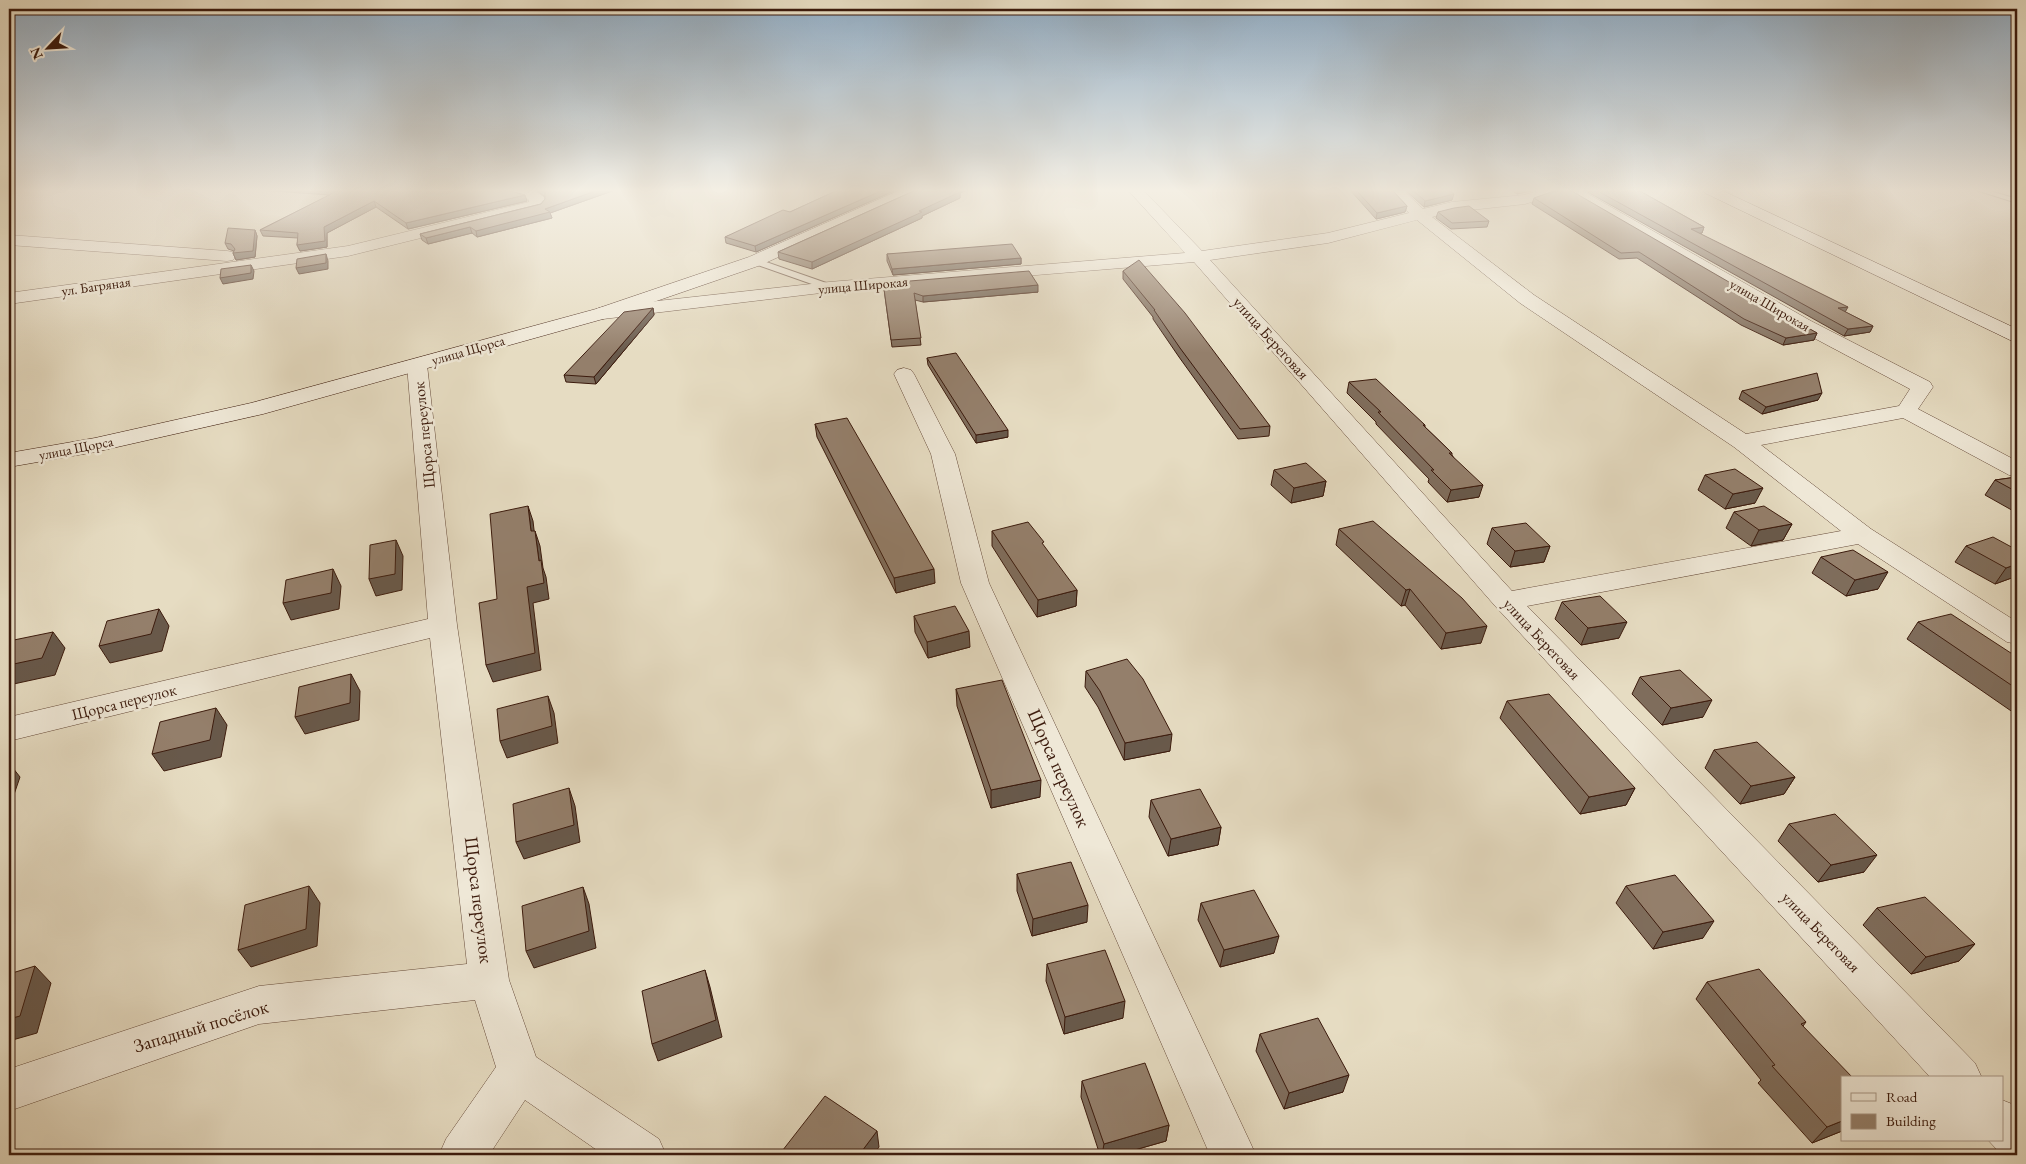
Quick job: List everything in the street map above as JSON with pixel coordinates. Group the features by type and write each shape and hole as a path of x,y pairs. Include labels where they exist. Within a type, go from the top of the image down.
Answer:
{"street":[{"path":"67,244 278,260"},
{"name":"ул. Багряная","path":"9,299 348,250 372,244"},
{"name":"улица Щорса","path":"9,460 96,445 255,409 417,365 603,313 755,261 792,244"},
{"name":"улица Береговая","path":"1186,244 1506,601 1958,1076"},
{"name":"улица Широкая","path":"603,313 829,287 1198,257 1285,244"},
{"path":"1457,244 1527,299 1742,442 1862,535 2017,635"},
{"name":"улица Широкая","path":"1665,244 1804,325 1922,387 1906,411"},
{"path":"1824,244 2017,336"},
{"name":"Щорса переулок","path":"417,365 443,625 489,980 519,1070"},
{"name":"Щорса переулок","path":"904,374 943,454 975,583 1233,1155"},
{"path":"1742,442 1906,411 2017,470"},
{"path":"1506,601 1862,535"},
{"name":"Щорса переулок","path":"9,729 443,625"},
{"name":"Западный посёлок","path":"9,1090 259,1005 489,980"},
{"path":"462,1155 519,1070 643,1155"},
{"path":"2004,1124 2017,1138"}],"lane":[{"path":"755,261 829,287"}],"building":[{"path":"231,244 254,244 253,251 233,253 235,249"},
{"path":"795,244 851,244 812,262 778,252"},
{"path":"1012,244 1021,258 892,269 887,254"},
{"path":"1607,244 1664,244 1817,333 1786,338 1744,319 1639,252 1621,253"},
{"path":"1694,244 1722,244 1848,307 1838,308 1873,326 1848,329"},
{"path":"326,254 326,263 296,268 297,259"},
{"path":"1139,260 1185,313 1270,426 1240,429 1180,348 1155,310 1123,271"},
{"path":"251,265 251,273 220,278 221,269"},
{"path":"1029,271 1038,285 923,296 914,293 921,338 891,340 884,289 900,288 898,282"},
{"path":"653,308 594,377 564,375 624,312"},
{"path":"956,353 1008,430 976,435 927,358"},
{"path":"1817,373 1822,393 1766,407 1742,391"},
{"path":"1376,379 1425,425 1423,425 1452,453 1449,453 1483,485 1451,490 1378,412 1381,412 1349,382"},
{"path":"847,418 934,569 894,578 815,424"},
{"path":"1306,463 1326,481 1294,488 1274,470"},
{"path":"1735,469 1763,488 1733,494 1705,475"},
{"path":"2017,477 2017,492 1995,480"},
{"path":"528,506 531,531 535,531 544,583 527,587 535,653 486,665 479,603 497,599 490,514"},
{"path":"1764,506 1792,524 1759,530 1734,512"},
{"path":"1373,521 1462,598 1487,626 1446,633 1410,589 1406,590 1339,529"},
{"path":"1028,522 1077,590 1038,600 992,531"},
{"path":"1526,523 1550,546 1515,551 1492,528"},
{"path":"1993,537 2017,550 2017,564 2006,568 1966,546"},
{"path":"396,540 395,574 369,579 370,545"},
{"path":"1853,550 1888,572 1855,580 1821,557"},
{"path":"333,569 331,593 283,603 286,580"},
{"path":"1600,596 1627,622 1588,628 1562,602"},
{"path":"955,606 969,631 927,642 914,616"},
{"path":"159,609 151,634 99,646 107,621"},
{"path":"1951,614 2017,657 2017,689 1918,622"},
{"path":"53,632 42,658 9,665 9,641"},
{"path":"1127,659 1143,679 1172,734 1125,743 1100,691 1086,671"},
{"path":"1680,670 1712,700 1671,708 1640,677"},
{"path":"351,674 350,703 295,717 299,687"},
{"path":"1002,680 1041,780 991,790 956,689"},
{"path":"1549,694 1635,788 1589,797 1507,701"},
{"path":"548,696 552,726 500,741 497,709"},
{"path":"216,708 210,740 152,754 160,722"},
{"path":"1757,742 1795,777 1751,786 1714,750"},
{"path":"569,788 574,825 516,842 513,804"},
{"path":"1200,789 1221,827 1171,839 1151,800"},
{"path":"1835,814 1877,855 1831,865 1789,824"},
{"path":"1071,862 1088,905 1033,919 1017,874"},
{"path":"1675,875 1714,921 1663,932 1626,886"},
{"path":"309,886 306,929 238,950 245,905"},
{"path":"583,887 589,931 526,951 522,906"},
{"path":"1254,890 1279,936 1224,950 1201,903"},
{"path":"1925,897 1975,944 1926,957 1877,908"},
{"path":"1105,950 1125,1001 1065,1017 1047,964"},
{"path":"35,966 20,1016 9,1019 9,974"},
{"path":"1759,969 1806,1022 1801,1024 1851,1076 1841,1076 1841,1121 1827,1127 1772,1066 1775,1065 1707,982"},
{"path":"705,970 716,1020 652,1044 642,991"},
{"path":"1318,1018 1349,1075 1289,1093 1260,1034"},
{"path":"1145,1063 1169,1125 1104,1144 1082,1081"},
{"path":"825,1096 877,1131 859,1155 779,1155"}]}
